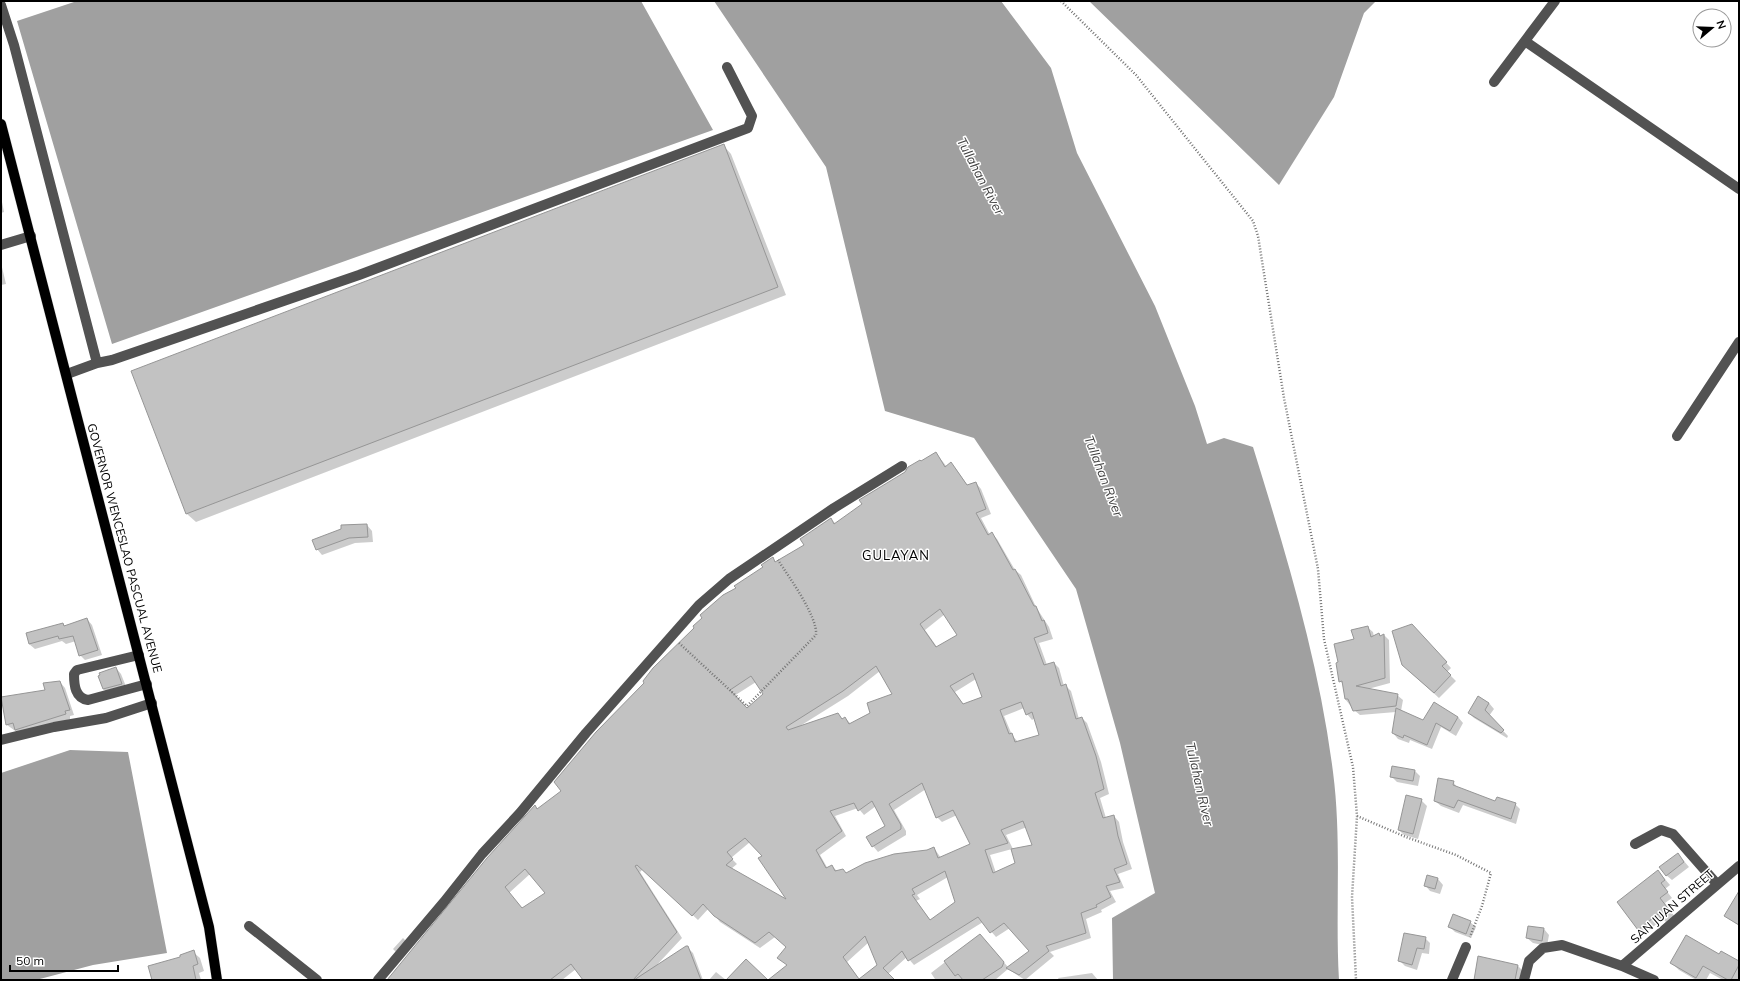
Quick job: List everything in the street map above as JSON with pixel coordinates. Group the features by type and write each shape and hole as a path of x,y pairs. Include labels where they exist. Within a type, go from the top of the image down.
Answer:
{"main road":[{"name":"GOVERNOR WENCESLAO PASCUAL AVENUE","path":"1,124 67,374 104,525 152,703 209,927 217,980"}],"street":[{"path":"3,1 1,5 14,45 97,363"},
{"path":"1494,82 1555,1"},
{"path":"1524,41 1739,189"},
{"path":"67,374 359,275 748,128 752,116 727,67"},
{"path":"1,245 31,236"},
{"path":"1677,436 1739,342"},
{"path":"378,980 444,902 482,854 520,813 586,733 699,605 729,579 771,550 902,466"},
{"path":"139,655 77,670 74,674 78,695 82,699 88,700 147,684"},
{"path":"1,740 54,727 106,718 152,703"},
{"path":"1635,844 1662,830 1673,834 1717,884"},
{"name":"SAN JUAN STREET","path":"1622,966 1739,866"},
{"path":"249,926 317,980"},
{"path":"1524,980 1529,961 1543,948 1562,945 1622,966 1643,978 1654,980"},
{"path":"1452,980 1466,947"}],"path":[{"path":"1061,1 1136,75 1253,221 1258,236 1284,398 1318,568 1324,639 1353,767 1357,816 1352,897 1356,980"},
{"path":"672,636 747,706 816,635 817,627 798,590 771,550"},
{"path":"1357,816 1406,837 1456,855 1492,874 1482,906 1466,947"}],"water":[{"path":"77,1 641,1 713,130 112,344 17,21"},
{"name":"Tullahan River","path":"714,1 1001,1 1051,68 1077,153 1155,306 1195,406 1207,444 1224,438 1253,447 1300,608 1327,731 1336,798 1339,980 1113,980 1112,918 1155,893 1120,743 1076,589 974,438 885,411 826,167"},
{"path":"1089,1 1376,1 1364,13 1334,97 1279,185"},
{"path":"70,750 128,752 167,953 93,965 36,980 1,980 1,773"}],"building":[{"path":"724,144 778,287 186,514 131,371"},
{"path":"936,452 945,467 951,462 967,485 976,482 986,509 976,513 988,535 992,532 1013,570 1015,569 1034,606 1036,606 1042,621 1044,620 1048,633 1034,638 1044,665 1054,662 1061,686 1066,684 1076,719 1082,717 1096,756 1104,789 1095,793 1103,818 1114,815 1118,836 1127,864 1114,869 1120,882 1106,886 1111,897 1096,905 1097,907 1081,913 1086,933 1046,946 1049,951 1019,975 1006,968 1029,951 1004,923 990,933 978,917 908,961 902,951 883,968 895,980 768,980 787,965 777,958 786,947 769,932 755,943 714,916 703,904 692,916 637,865 635,866 677,932 633,980 583,980 571,964 550,980 387,980 487,858 535,805 537,809 561,791 554,782 596,732 644,683 643,681 653,668 694,628 693,626 702,618 700,615 723,595 736,588 734,586 763,567 761,565 773,557 775,562 804,545 800,539 831,518 834,524 862,504 859,500 905,472 908,467 920,460 921,461","holes":["940,609 957,635 936,647 920,624","876,666 892,694 867,703 870,713 849,724 845,717 842,719 838,713 788,730 786,727 843,691","973,673 982,697 963,704 950,686","751,676 763,694 747,708 730,690","1021,702 1026,715 1032,712 1039,735 1015,742 1012,733 1009,734 1000,710","922,783 936,818 953,810 970,844 938,858 934,847 927,850 894,854 865,863 846,873 843,869 835,871 832,865 826,868 816,850 842,831 830,811 854,803 858,811 872,801 885,826 866,837 872,847 901,829 901,825 889,804","1023,821 1032,845 1011,849 1015,863 993,873 985,850 1008,843 1001,830","745,838 762,856 758,858 786,899 726,865 733,859 727,852","525,869 545,893 522,908 505,887","945,871 955,902 930,920 912,895 915,894 912,889","865,936 877,965 859,979 843,957"]},
{"path":"367,524 368,537 349,538 316,550 312,540 341,529 341,525"},
{"path":"87,618 98,650 79,656 73,636 59,639 58,636 29,644 26,633 63,623 64,626"},
{"path":"1412,624 1447,662 1442,666 1451,675 1434,693 1402,665 1392,631"},
{"path":"1368,626 1371,637 1379,633 1380,636 1384,634 1385,678 1356,686 1398,694 1396,706 1353,711 1348,699 1345,699 1342,681 1339,682 1336,663 1338,662 1334,644 1354,639 1351,630"},
{"path":"116,667 122,684 103,689 98,676 100,675 99,673"},
{"path":"60,681 70,710 65,711 66,714 15,730 13,723 6,725 1,697 45,690 43,683"},
{"path":"1478,696 1489,703 1485,710 1504,730 1501,733 1468,713"},
{"path":"1434,702 1458,717 1450,731 1436,723 1427,745 1404,735 1403,738 1392,733 1396,708 1423,720"},
{"path":"1392,766 1415,770 1413,781 1390,777"},
{"path":"1438,778 1454,781 1453,785 1495,801 1497,797 1516,803 1511,819 1458,800 1454,808 1434,801"},
{"path":"1406,795 1422,799 1413,834 1398,830"},
{"path":"1678,853 1684,862 1666,876 1659,867"},
{"path":"1658,870 1665,880 1661,883 1668,892 1660,898 1670,911 1661,918 1658,914 1638,930 1617,902"},
{"path":"1427,875 1438,878 1435,889 1424,886"},
{"path":"1739,891 1739,925 1724,916"},
{"path":"1453,914 1471,921 1466,934 1448,927"},
{"path":"1528,926 1544,928 1542,941 1526,938"},
{"path":"1404,933 1426,937 1424,949 1417,948 1412,965 1398,961"},
{"path":"980,934 1004,962 1002,967 982,980 963,980 958,974 955,976 944,961"},
{"path":"1686,935 1719,954 1721,951 1739,961 1739,965 1731,980 1728,980 1703,966 1696,978 1670,963"},
{"path":"688,946 701,980 634,980"},
{"path":"194,950 198,964 193,966 196,980 152,980 148,966 180,957 180,955"},
{"path":"1478,956 1518,965 1515,980 1474,980"},
{"path":"746,959 768,980 726,980"}],"district":[{"name":"GULAYAN","path":"896,555"}]}
